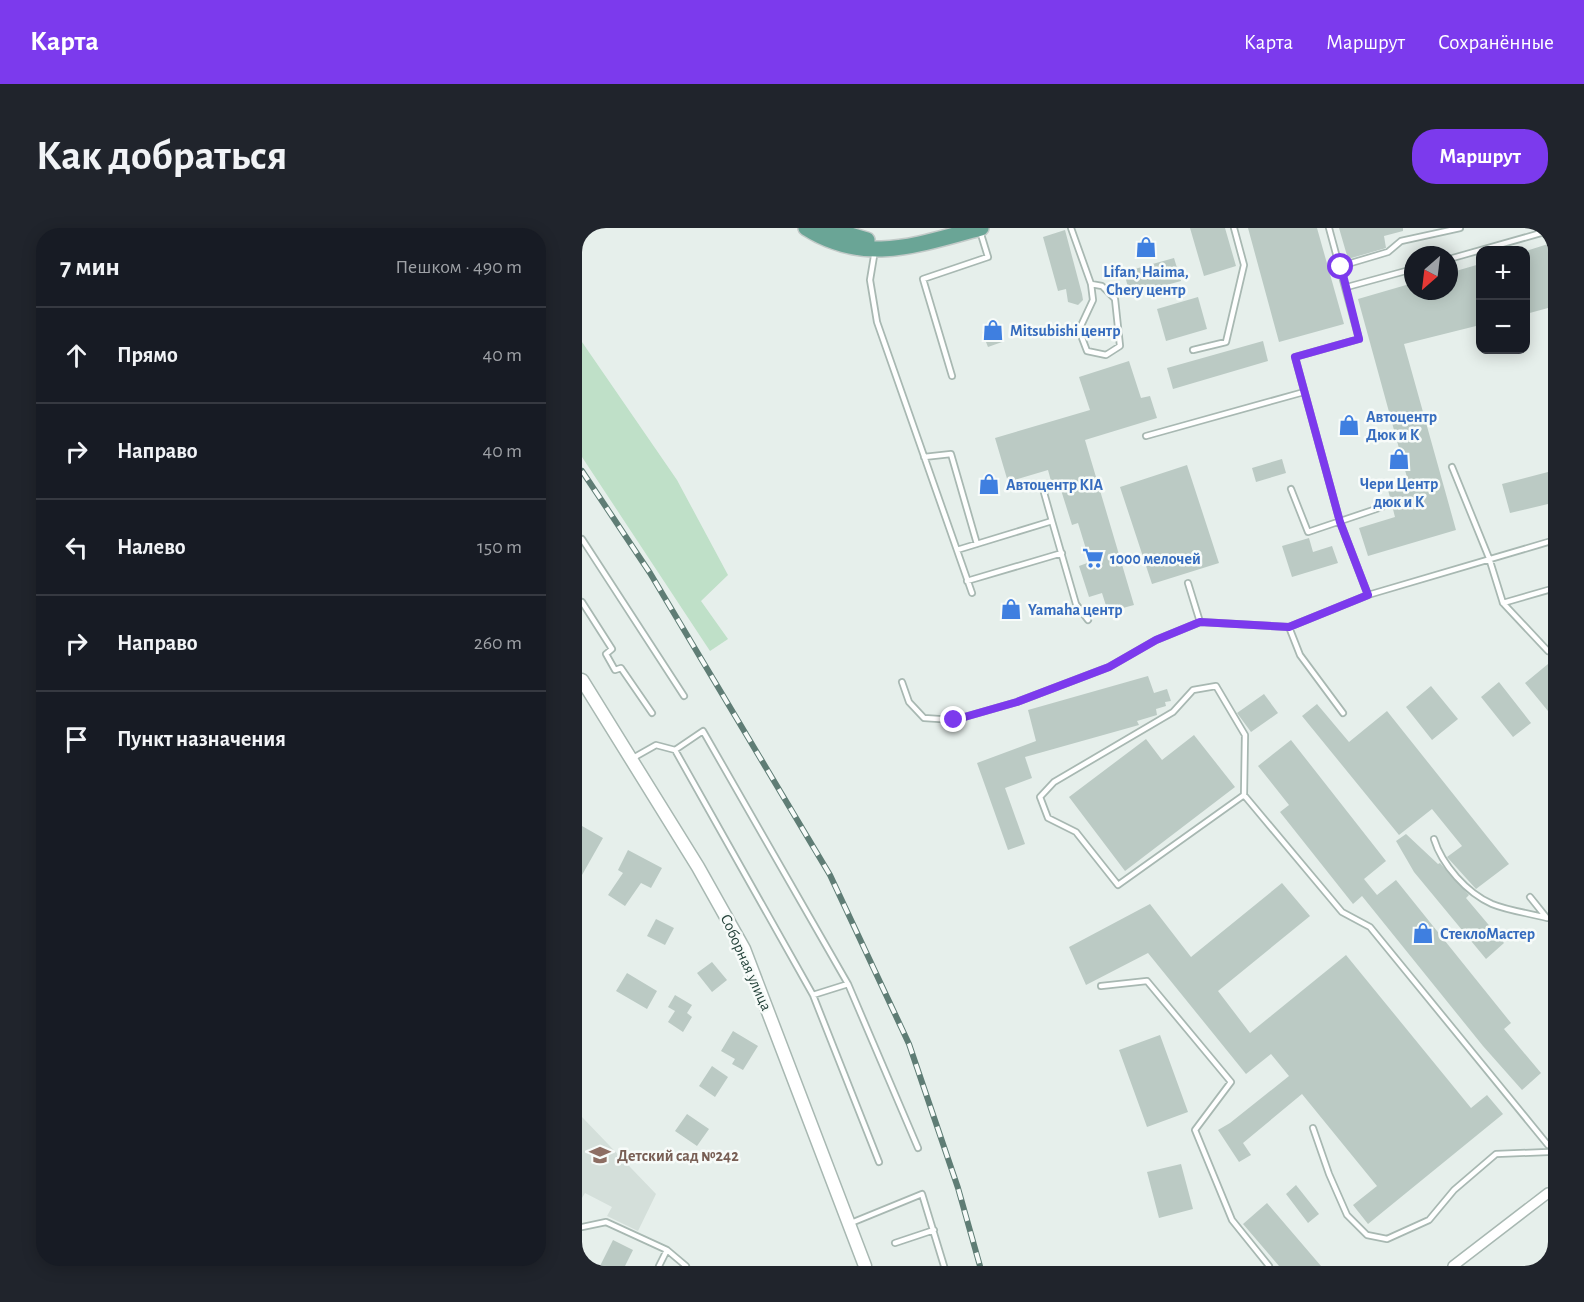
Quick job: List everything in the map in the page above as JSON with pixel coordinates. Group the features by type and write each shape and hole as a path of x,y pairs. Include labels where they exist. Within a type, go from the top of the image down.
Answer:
{"main road":[{"path":"806,228 835,243 876,246 912,246 980,228"},
{"path":"827,228 876,246 952,228"}],"street":[{"name":"Соборная улица","path":"582,680 717,898 744,949 865,1266"},
{"path":"1453,1266 1548,1193"}],"lane":[{"path":"952,376 923,279 988,256 980,228"},
{"path":"1071,228 1091,284 1093,300 1079,330 1087,351 1106,355 1120,346 1115,299 1102,286 1091,284"},
{"path":"1193,350 1226,342 1244,265 1234,228"},
{"path":"1329,228 1347,287 1359,339 1295,357 1340,522 1368,595"},
{"path":"1341,267 1388,252 1401,241 1457,228"},
{"path":"1458,256 1548,231"},
{"path":"876,246 870,280 877,322 972,593"},
{"path":"1347,287 1404,271"},
{"path":"1146,436 1304,392"},
{"path":"924,458 951,454 977,544"},
{"path":"1452,467 1489,558 1503,603 1548,651"},
{"path":"1043,489 1076,604 1088,620"},
{"path":"1291,489 1308,532 1382,507"},
{"path":"957,550 1052,521"},
{"path":"582,539 684,696"},
{"path":"902,682 909,702 924,718 954,720 1017,702 1109,667 1156,640 1200,622 1289,627 1368,595 1548,542"},
{"path":"968,580 1062,553"},
{"path":"1188,583 1200,622"},
{"path":"1503,603 1548,590"},
{"path":"582,602 612,649 606,654 615,670 621,668 652,713"},
{"path":"1289,627 1300,655 1343,714"},
{"path":"1244,795 1118,885 1076,832 1048,818 1040,797 1054,782 1173,712 1193,690 1216,686 1245,735 1244,795 1342,912 1370,927 1548,1145"},
{"path":"675,750 703,731 848,984 918,1148"},
{"path":"631,759 656,745 675,750 813,995 879,1162"},
{"path":"1434,839 1437,852 1465,886 1492,904 1547,919"},
{"path":"1530,897 1547,919"},
{"path":"1101,986 1147,981 1231,1082 1195,1130 1232,1220 1269,1266"},
{"path":"813,995 848,984"},
{"path":"1313,1128 1329,1174 1347,1215 1367,1235 1387,1239 1429,1220 1454,1190 1496,1154 1548,1152"},
{"path":"850,1223 922,1194 944,1265 937,1266"},
{"path":"582,1227 606,1222 667,1250 686,1266"},
{"path":"895,1243 934,1230"},
{"path":"659,1266 667,1250"}],"shaded area":[{"name":"Детский сад №242","path":"582,1117 656,1194 638,1231 607,1216 612,1207 585,1193 582,1198"}],"green space":[{"path":"582,342 677,480 728,575 701,601 728,639 710,651 582,457"}],"building":[{"path":"1190,228 1225,228 1236,266 1204,276"},
{"path":"1248,228 1317,228 1344,324 1279,342"},
{"path":"1339,228 1403,228 1403,231 1384,236 1386,248 1348,259"},
{"path":"1065,230 1082,294 1083,300 1078,305 1068,302 1066,289 1058,291 1043,237"},
{"path":"1548,244 1548,308 1530,313 1530,300 1530,250"},
{"path":"1174,258 1181,281 1130,295 1124,272"},
{"path":"1476,265 1476,326 1404,344 1456,530 1368,556 1359,528 1395,517 1387,486 1408,481 1358,299 1404,286 1404,300 1458,300 1458,270"},
{"path":"1198,297 1207,329 1166,341 1157,309"},
{"path":"997,326 1002,342 988,347 982,332"},
{"path":"1263,341 1268,361 1173,389 1167,368"},
{"path":"1129,361 1141,398 1150,396 1157,418 1085,440 1134,605 1108,612 1102,593 1089,597 1079,566 1090,562 1078,523 1072,525 1061,490 1054,492 1048,470 1008,482 995,438 1090,410 1079,377"},
{"path":"1282,459 1286,473 1256,482 1252,468"},
{"path":"1187,465 1219,563 1152,584 1120,487"},
{"path":"1548,472 1548,504 1510,513 1502,484"},
{"path":"1309,538 1313,552 1332,546 1338,563 1292,577 1282,546"},
{"path":"1548,664 1548,711 1525,683"},
{"path":"1148,676 1154,693 1167,689 1171,701 1165,702 1166,706 1156,709 1157,715 1137,721 1139,725 1025,757 1032,778 1005,788 1025,844 1008,850 977,763 1036,741 1028,710"},
{"path":"1499,682 1531,723 1513,737 1481,697"},
{"path":"1431,686 1458,719 1432,740 1406,707"},
{"path":"1264,694 1278,713 1251,732 1237,713"},
{"path":"1317,704 1349,742 1387,711 1509,864 1476,889 1447,857 1462,846 1432,809 1399,835 1302,716"},
{"path":"1194,735 1235,787 1125,871 1069,797 1146,739 1162,760"},
{"path":"1291,740 1386,861 1364,879 1377,895 1396,880 1511,1023 1504,1029 1541,1073 1522,1090 1483,1046 1362,896 1353,904 1280,812 1289,805 1258,766"},
{"path":"582,826 603,838 582,875"},
{"path":"1406,834 1438,864 1440,863 1469,895 1466,898 1504,943 1486,959 1414,872 1396,841"},
{"path":"628,850 662,868 651,888 641,883 625,906 608,895 623,873 618,870"},
{"path":"1282,883 1310,916 1218,991 1250,1033 1346,955 1471,1108 1487,1095 1503,1114 1368,1224 1353,1205 1377,1186 1302,1094 1243,1143 1251,1155 1239,1162 1218,1130 1289,1076 1271,1054 1246,1074 1148,953 1086,985 1069,947 1150,904 1191,957"},
{"path":"656,919 674,928 665,945 647,936"},
{"path":"712,962 727,980 712,992 697,973"},
{"path":"627,973 657,991 647,1009 616,991"},
{"path":"675,995 692,1005 687,1013 692,1017 683,1032 668,1022 675,1011 668,1007"},
{"path":"733,1031 758,1046 743,1070 732,1064 735,1059 721,1051"},
{"path":"1160,1035 1188,1112 1147,1127 1119,1050"},
{"path":"712,1066 728,1077 715,1097 699,1086"},
{"path":"687,1114 709,1129 697,1146 675,1131"},
{"path":"1181,1164 1193,1209 1159,1218 1147,1172"},
{"path":"1296,1185 1319,1214 1308,1223 1286,1194"},
{"path":"1267,1203 1321,1266 1279,1266 1243,1224"},
{"path":"613,1240 633,1250 625,1266 600,1266"}],"railway":[{"path":"582,471 650,573 830,875 909,1044 958,1188 980,1266"}],"place":[{"name":"Lifan, Haima, Chery центр","path":"1146,247"},
{"name":"Mitsubishi центр","path":"993,330"},
{"name":"Автоцентр Дюк и К","path":"1349,425"},
{"name":"Чери Центр дюк и К","path":"1399,459"},
{"name":"Автоцентр KIA","path":"989,484"},
{"name":"1000 мелочей","path":"1093,558"},
{"name":"Yamaha центр","path":"1011,609"},
{"name":"СтеклоМастер","path":"1423,933"},
{"name":"Детский сад №242","path":"600,1155"}],"route":[{"path":"954,720 1017,702 1109,667 1156,640 1200,622 1289,627 1368,595 1340,522 1295,357 1359,339 1341,267"}]}
